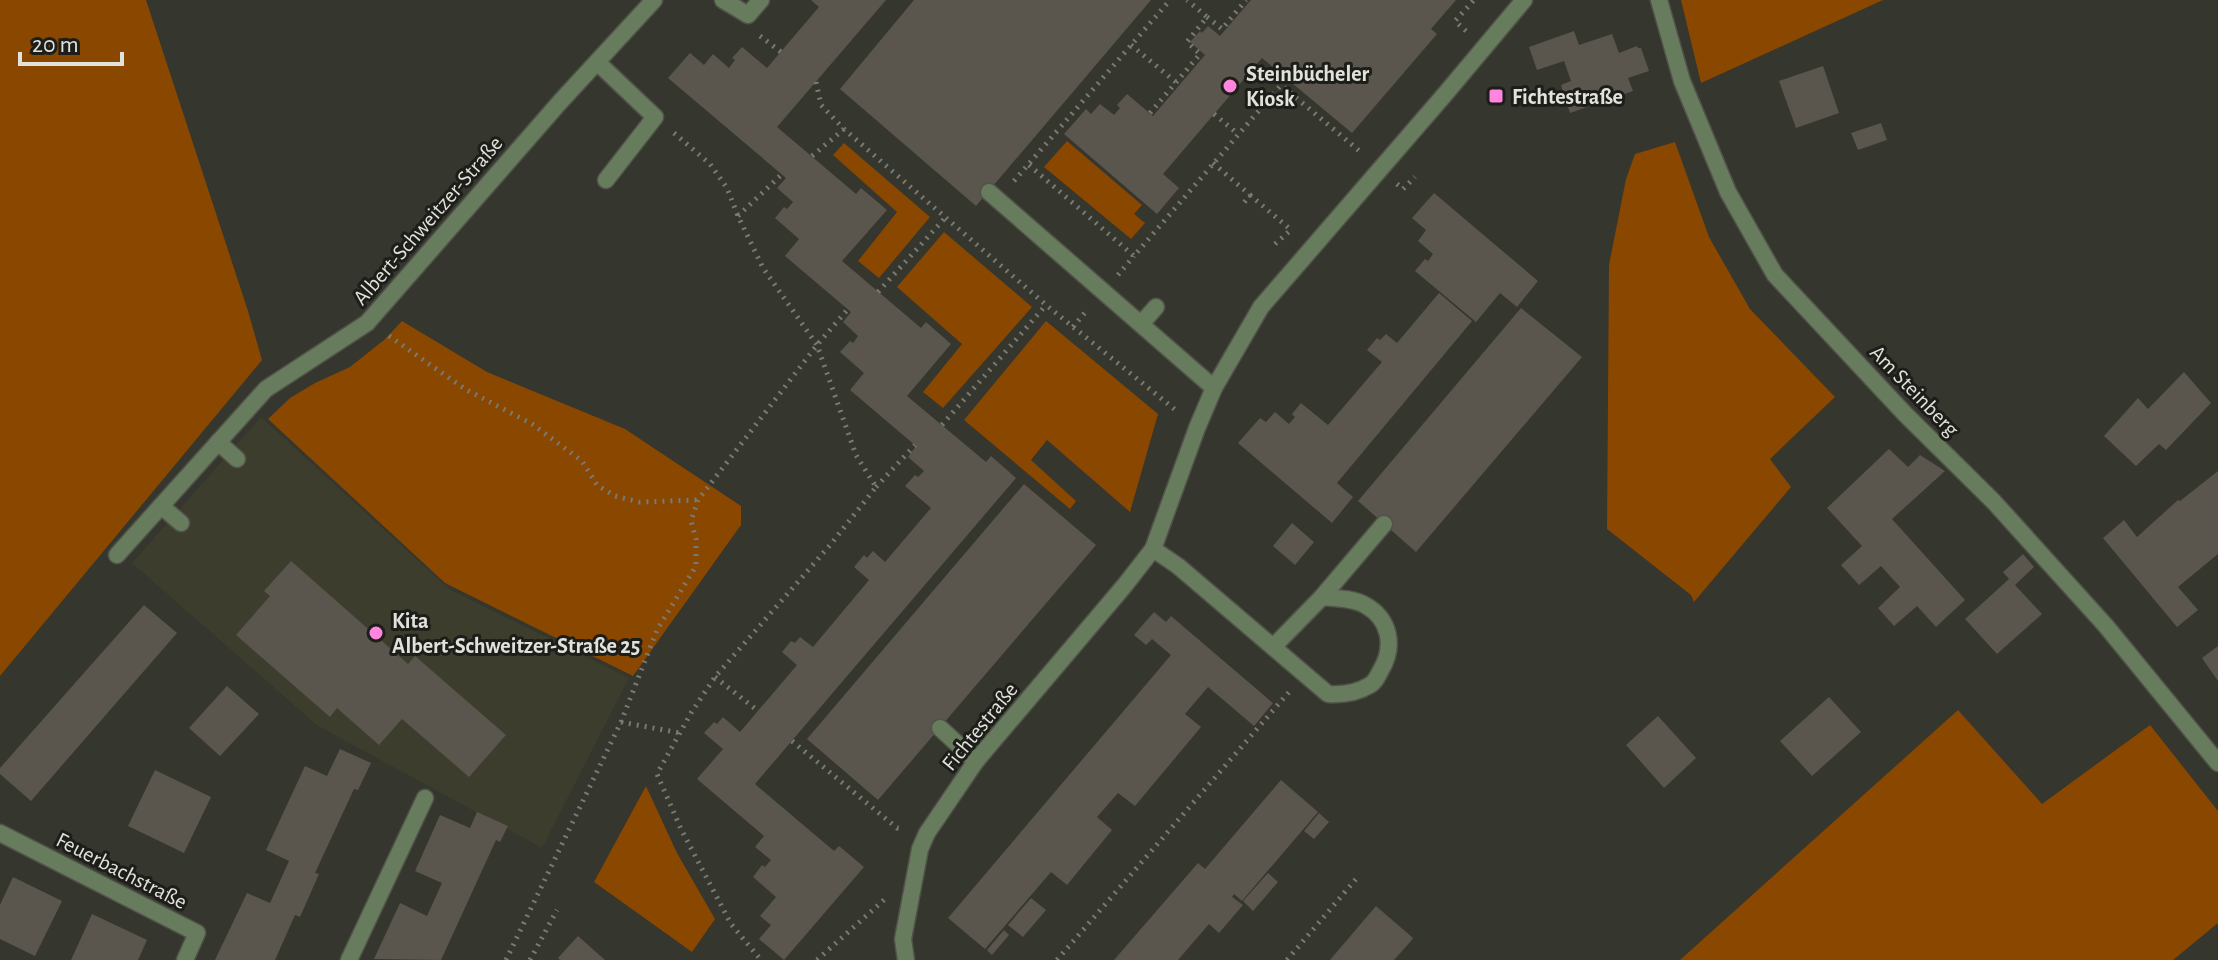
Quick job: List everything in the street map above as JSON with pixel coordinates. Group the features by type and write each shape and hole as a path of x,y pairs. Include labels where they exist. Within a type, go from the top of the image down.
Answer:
{"street":[{"name":"Albert-Schweitzer-Straße","path":"117,555 266,389 367,323 654,0"},
{"path":"723,0 748,15 761,0"},
{"name":"Fichtestraße","path":"906,960 903,939 920,849 927,833 976,761 1153,549 1214,388 1261,307 1524,0"},
{"name":"Am Steinberg","path":"1659,0 1682,81 1728,192 1775,275 1905,414 1994,502 2106,626 2218,763"},
{"path":"597,62 655,117 606,180"},
{"path":"989,192 1214,388"},
{"path":"1141,324 1156,307"},
{"path":"218,442 237,459"},
{"path":"161,506 181,523"},
{"path":"1273,647 1322,597 1384,524"},
{"path":"1153,549 1178,566 1328,694 1345,696 1373,684 1389,657 1390,640 1382,620 1364,604 1322,597"},
{"path":"940,728 976,761"},
{"path":"349,960 425,798"},
{"name":"Feuerbachstraße","path":"0,833 197,933 185,960"}],"path":[{"path":"1170,0 1029,165 1134,256 1281,85 1380,169"},
{"path":"1187,0 1222,29 1246,0"},
{"path":"1150,113 1202,55 1187,42 1207,17"},
{"path":"1131,45 1177,84"},
{"path":"816,82 821,105 844,129 1046,305 1197,428"},
{"path":"1214,114 1238,134"},
{"path":"655,117 710,164 727,188 763,268 817,345 856,455 876,487"},
{"path":"812,156 844,129"},
{"path":"1213,163 1291,230"},
{"path":"738,216 782,174"},
{"path":"1243,204 1250,195"},
{"path":"878,292 945,218"},
{"path":"942,425 1046,305"},
{"path":"506,960 621,722 657,630 696,566 696,539 691,521 698,500 848,309"},
{"path":"367,323 465,389 532,424 582,461 597,485 615,496 639,502 698,500"},
{"path":"761,960 731,924 681,829 657,774 715,677 915,445"},
{"path":"1057,960 1304,674"},
{"path":"715,677 758,711"},
{"path":"621,722 680,733"},
{"path":"792,741 897,828 927,833"},
{"path":"817,960 915,875"},
{"path":"1287,960 1356,879"},
{"path":"530,960 557,910"}],"shaded area":[{"path":"0,0 146,0 262,360 0,676"},
{"path":"1681,0 1883,0 1701,83"},
{"path":"1067,141 1142,205 1134,214 1145,223 1131,239 1044,167"},
{"path":"1675,142 1709,237 1750,309 1835,397 1770,459 1791,487 1694,602 1691,595 1607,529 1609,265 1626,179 1635,154"},
{"path":"844,143 930,217 879,278 858,261 897,212 833,155"},
{"path":"944,232 1032,307 943,408 923,392 962,344 897,287"},
{"path":"402,321 487,372 625,429 741,506 741,525 633,676 445,583 268,419 290,398 350,367"},
{"path":"1046,321 1158,414 1130,512 1047,440 1031,460 1076,501 1070,509 964,420"},
{"name":"Kita Albert-Schweitzer-Straße 25","path":"261,417 449,589 629,678 542,848 318,726 132,563"},
{"path":"1958,710 2042,804 2150,725 2218,811 2218,923 2173,960 1680,960"},
{"path":"646,786 677,853 715,919 692,952 594,882"}],"building":[{"path":"811,0 886,0 777,127 856,194 861,188 887,210 842,261 921,328 926,322 951,344 907,396 986,462 991,456 1016,478 755,784 834,851 839,846 864,867 784,960 759,939 771,925 760,916 776,897 753,877 762,865 765,867 771,860 755,847 764,836 697,779 723,749 704,733 723,717 740,732 797,665 782,652 791,641 795,643 800,637 813,647 869,580 854,567 864,555 867,558 873,551 885,562 931,508 905,486 915,475 918,477 924,471 908,457 916,446 850,390 864,373 840,352 858,336 843,322 851,312 785,256 799,239 775,218 793,202 777,188 786,178 668,78 690,53 704,65 713,54 729,68 735,60 732,58 742,47 767,68 819,7"},
{"path":"914,0 1151,0 976,206 840,89"},
{"path":"1251,0 1456,0 1431,29 1437,34 1352,133 1262,58 1163,174 1179,188 1157,214 1064,134 1086,109 1091,114 1100,104 1114,115 1120,108 1117,105 1127,94 1153,116 1205,55 1190,42 1208,26 1220,36"},
{"path":"1574,31 1579,45 1612,34 1619,53 1637,46 1641,48 1649,71 1628,78 1633,91 1570,113 1561,85 1571,81 1564,61 1537,70 1529,47"},
{"path":"1823,66 1839,113 1796,128 1779,81"},
{"path":"1881,123 1887,140 1858,150 1851,133"},
{"path":"1434,193 1538,281 1517,307 1500,293 1476,322 1415,271 1433,254 1418,241 1426,230 1412,218"},
{"path":"1439,293 1472,321 1337,483 1353,497 1332,523 1238,443 1260,418 1266,422 1275,412 1289,424 1301,403 1328,425 1382,362 1367,350 1377,338 1380,340 1386,334 1397,343"},
{"path":"1521,308 1582,357 1416,552 1358,501"},
{"path":"2184,372 2211,403 2166,450 2159,444 2136,466 2104,436 2138,398 2148,409"},
{"path":"1889,449 1908,467 1920,455 1945,471 1892,519 1965,600 1936,627 1917,606 1894,626 1878,608 1900,587 1881,566 1859,585 1841,565 1862,546 1827,508"},
{"path":"2218,471 2218,554 2178,587 2198,610 2177,627 2103,538 2124,520 2137,537 2178,500"},
{"path":"1024,484 1096,545 878,800 807,739"},
{"path":"1292,523 1314,542 1295,565 1273,546"},
{"path":"2023,554 2034,567 2015,585 2042,614 1997,654 1965,619 2009,579 2003,572"},
{"path":"291,561 408,664 415,656 506,735 469,777 402,719 379,745 337,708 330,717 236,635 270,596 264,591"},
{"path":"144,605 177,633 31,801 0,774 0,768"},
{"path":"1154,612 1166,622 1171,616 1273,703 1254,726 1208,687 1185,714 1201,727 1135,806 1118,793 1097,817 1112,830 1067,885 1051,872 985,949 948,918 1171,655 1152,639 1146,645 1134,635"},
{"path":"2218,646 2218,681 2202,658"},
{"path":"227,686 259,714 220,756 189,728"},
{"path":"1829,697 1861,732 1812,776 1780,741"},
{"path":"1658,716 1696,758 1664,788 1626,745"},
{"path":"340,749 371,763 358,790 354,789 315,873 319,874 300,917 295,915 275,960 215,960 247,893 270,903 289,861 266,850 305,766 327,776"},
{"path":"155,770 211,797 184,853 128,826"},
{"path":"1281,780 1318,812 1242,901 1234,894 1232,897 1243,905 1219,933 1209,924 1178,960 1114,960 1198,863 1205,869"},
{"path":"477,812 508,826 500,842 496,840 441,960 374,959 400,903 427,916 442,883 415,871 440,815 470,828"},
{"path":"1319,813 1329,822 1314,839 1304,831"},
{"path":"1268,873 1278,882 1253,911 1243,901"},
{"path":"13,877 62,901 35,956 0,939 0,905"},
{"path":"1031,898 1046,910 1023,937 1008,925"},
{"path":"1376,906 1413,938 1411,941 1394,960 1330,960"},
{"path":"92,914 147,940 138,960 71,960"},
{"path":"1004,930 1009,935 992,955 987,950"},
{"path":"578,936 605,960 560,960 558,958"}],"place":[{"name":"Steinbücheler Kiosk","path":"1230,86"},
{"name":"Fichtestraße","path":"1496,96"},
{"name":"Kita Albert-Schweitzer-Straße 25","path":"376,633"}]}
